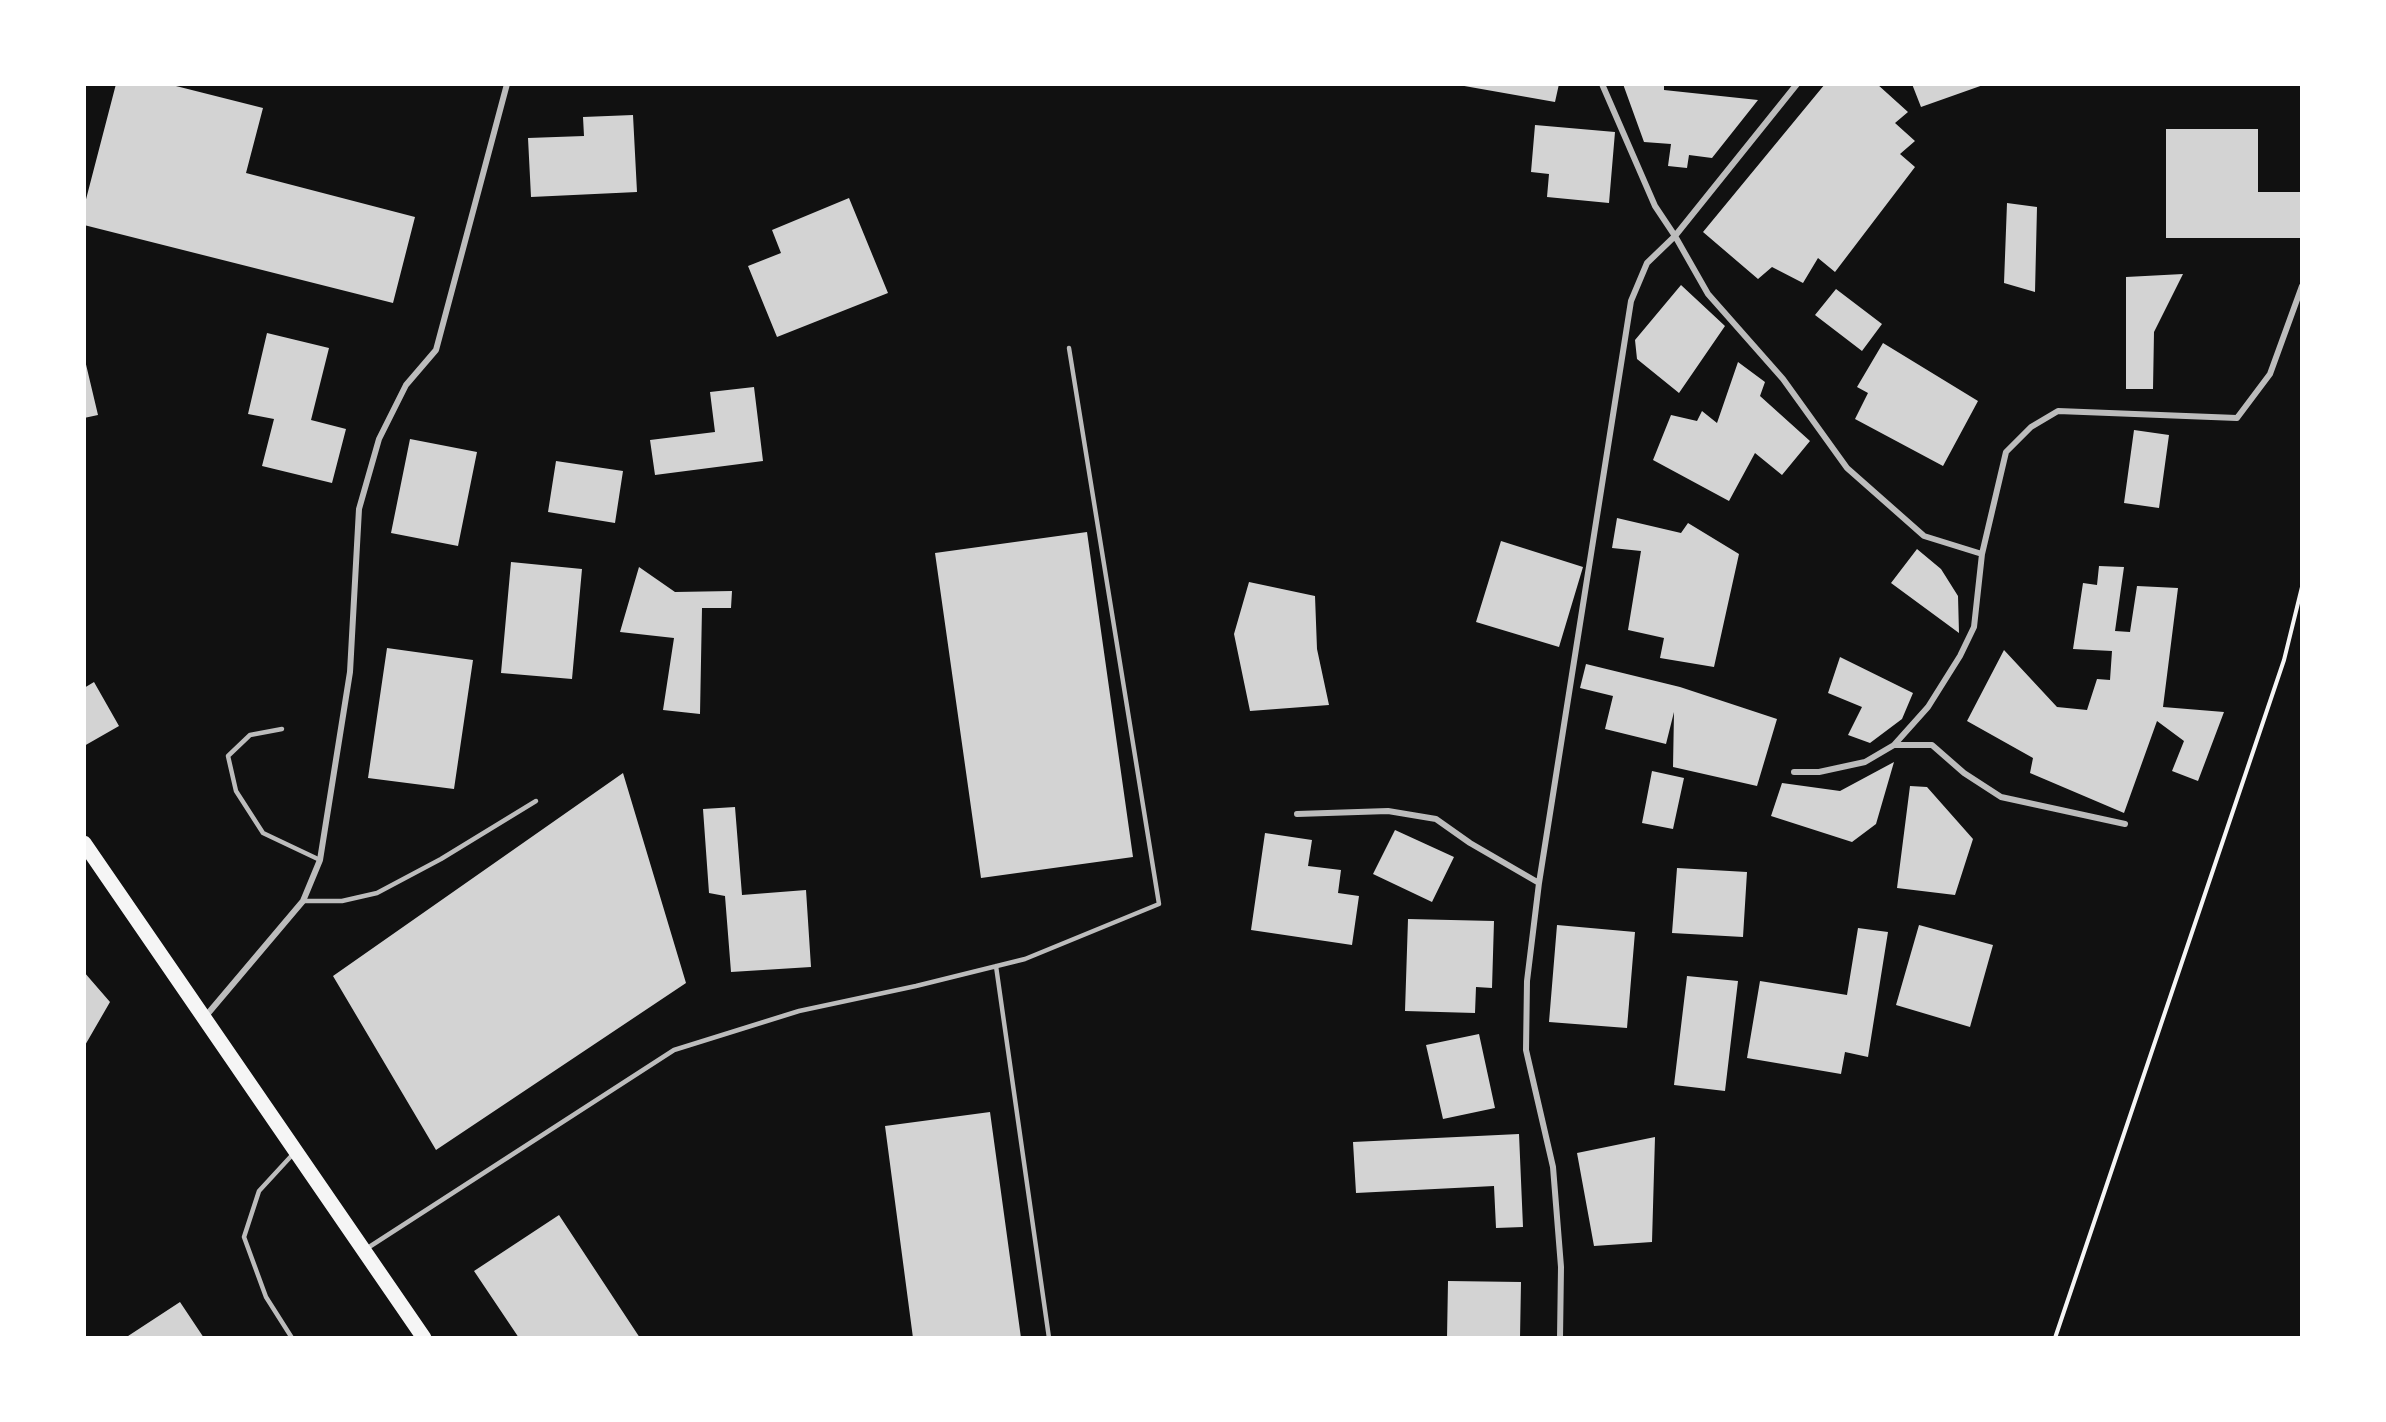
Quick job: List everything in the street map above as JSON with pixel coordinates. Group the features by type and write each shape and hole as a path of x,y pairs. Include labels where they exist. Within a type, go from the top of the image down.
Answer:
{"main road":[{"path":"84,843 424,1338"}],"street":[{"path":"204,1018 303,902 320,860 350,672 358,509 379,439 406,385 436,350 507,84"},
{"path":"1602,84 1655,206 1708,294 1783,379 1847,468 1924,536 1982,554"},
{"path":"1560,1338 1561,1267 1553,1167 1526,1050 1527,981 1539,883 1630,301 1647,263 1675,236 1797,84"},
{"path":"1794,772 1819,772 1866,762 1894,745 1928,707 1960,656 1974,627 1982,554 2006,452 2031,427 2058,411 2237,418 2270,374 2302,286"},
{"path":"1894,745 1932,745 1964,772 2001,797 2125,824"},
{"path":"1297,814 1388,811 1436,819 1470,843 1539,883"}],"lane":[{"path":"364,1250 674,1050 799,1011 1025,958 1159,904 1069,348"},
{"path":"282,729 250,735 228,756 236,791 263,833 320,860"},
{"path":"303,902 342,902 377,893 441,859 536,801"},
{"path":"996,966 1049,1338"},
{"path":"292,1338 266,1297 244,1237 259,1191 296,1151"}],"path":[{"path":"2055,1338 2284,660 2302,587"}],"building":[{"path":"116,84 168,84 263,108 246,173 415,217 393,303 84,225 84,207"},
{"path":"1453,84 1559,84 1555,102"},
{"path":"1623,84 1664,84 1664,90 1758,100 1712,158 1689,155 1687,168 1668,166 1671,144 1644,142"},
{"path":"1825,84 1877,84 1908,112 1895,123 1915,141 1900,154 1915,167 1835,272 1818,258 1803,283 1772,267 1758,279 1703,232"},
{"path":"1912,84 1986,84 1921,107"},
{"path":"633,115 637,192 531,197 528,138 584,136 583,117"},
{"path":"1535,125 1615,132 1609,203 1547,197 1549,174 1531,172"},
{"path":"2166,129 2258,129 2258,192 2300,192 2300,238 2166,238"},
{"path":"849,198 888,293 777,337 748,266 781,253 772,230"},
{"path":"2007,203 2037,207 2035,292 2004,283"},
{"path":"2183,274 2154,332 2153,389 2126,389 2126,277"},
{"path":"1681,285 1725,326 1679,393 1637,359 1635,340"},
{"path":"1836,289 1882,324 1862,351 1815,315"},
{"path":"267,333 329,348 311,420 346,429 332,483 262,466 274,419 248,414"},
{"path":"1883,343 1978,401 1943,466 1855,419 1868,393 1857,387"},
{"path":"84,356 98,415 84,418"},
{"path":"1738,362 1765,382 1760,396 1810,441 1782,475 1755,453 1729,501 1653,460 1671,415 1697,421 1702,411 1717,423"},
{"path":"754,387 763,461 655,475 650,440 715,432 710,392"},
{"path":"2134,430 2169,435 2159,508 2124,503"},
{"path":"410,439 477,452 458,546 391,533"},
{"path":"556,461 623,471 615,523 548,512"},
{"path":"1617,518 1681,533 1688,523 1739,554 1714,667 1660,658 1664,638 1628,630 1641,551 1612,548"},
{"path":"1087,532 1133,857 981,878 935,553"},
{"path":"1501,541 1583,567 1559,647 1476,622"},
{"path":"1917,549 1941,569 1958,596 1959,633 1891,583"},
{"path":"511,562 582,569 572,679 501,673"},
{"path":"2099,566 2124,567 2115,631 2130,632 2137,586 2178,588 2163,707 2224,712 2198,781 2172,771 2184,741 2157,721 2124,813 2030,773 2033,758 1967,721 2004,650 2057,707 2087,710 2097,679 2110,680 2112,651 2073,649 2083,583 2097,585"},
{"path":"639,567 675,592 732,591 731,608 702,608 700,714 663,710 674,638 620,632"},
{"path":"1249,582 1315,596 1317,649 1329,705 1250,711 1234,634"},
{"path":"387,648 473,660 454,789 368,778"},
{"path":"1840,657 1913,693 1902,719 1870,743 1848,735 1862,707 1828,693"},
{"path":"1586,664 1680,687 1777,719 1757,786 1673,767 1674,712 1666,744 1605,729 1613,696 1580,688"},
{"path":"94,682 119,726 84,746 84,688"},
{"path":"1894,762 1876,824 1852,842 1771,816 1782,783 1840,791"},
{"path":"1652,771 1684,778 1673,829 1642,823"},
{"path":"623,773 686,983 436,1150 333,976"},
{"path":"1910,786 1927,787 1973,839 1955,895 1897,888"},
{"path":"735,807 742,895 806,890 811,967 731,972 725,896 709,893 703,809"},
{"path":"1395,830 1454,857 1432,902 1373,874"},
{"path":"1265,833 1312,840 1308,866 1341,870 1338,893 1359,896 1352,945 1251,930"},
{"path":"1677,868 1747,872 1743,937 1672,933"},
{"path":"1408,919 1494,921 1492,988 1476,987 1475,1013 1405,1011"},
{"path":"1557,925 1635,932 1627,1028 1549,1022"},
{"path":"1919,925 1993,945 1970,1027 1896,1005"},
{"path":"1858,928 1888,932 1868,1057 1845,1052 1841,1074 1747,1058 1760,981 1847,995"},
{"path":"84,972 110,1002 84,1047"},
{"path":"1687,976 1738,981 1725,1091 1674,1085"},
{"path":"1479,1034 1495,1108 1443,1119 1426,1045"},
{"path":"990,1112 1021,1338 913,1338 885,1126"},
{"path":"1519,1134 1523,1227 1496,1228 1494,1186 1356,1193 1353,1142"},
{"path":"1655,1137 1652,1242 1594,1246 1577,1153"},
{"path":"559,1215 640,1338 519,1338 474,1271"},
{"path":"1448,1281 1521,1282 1520,1338 1447,1338"},
{"path":"180,1302 204,1338 125,1338"}]}
